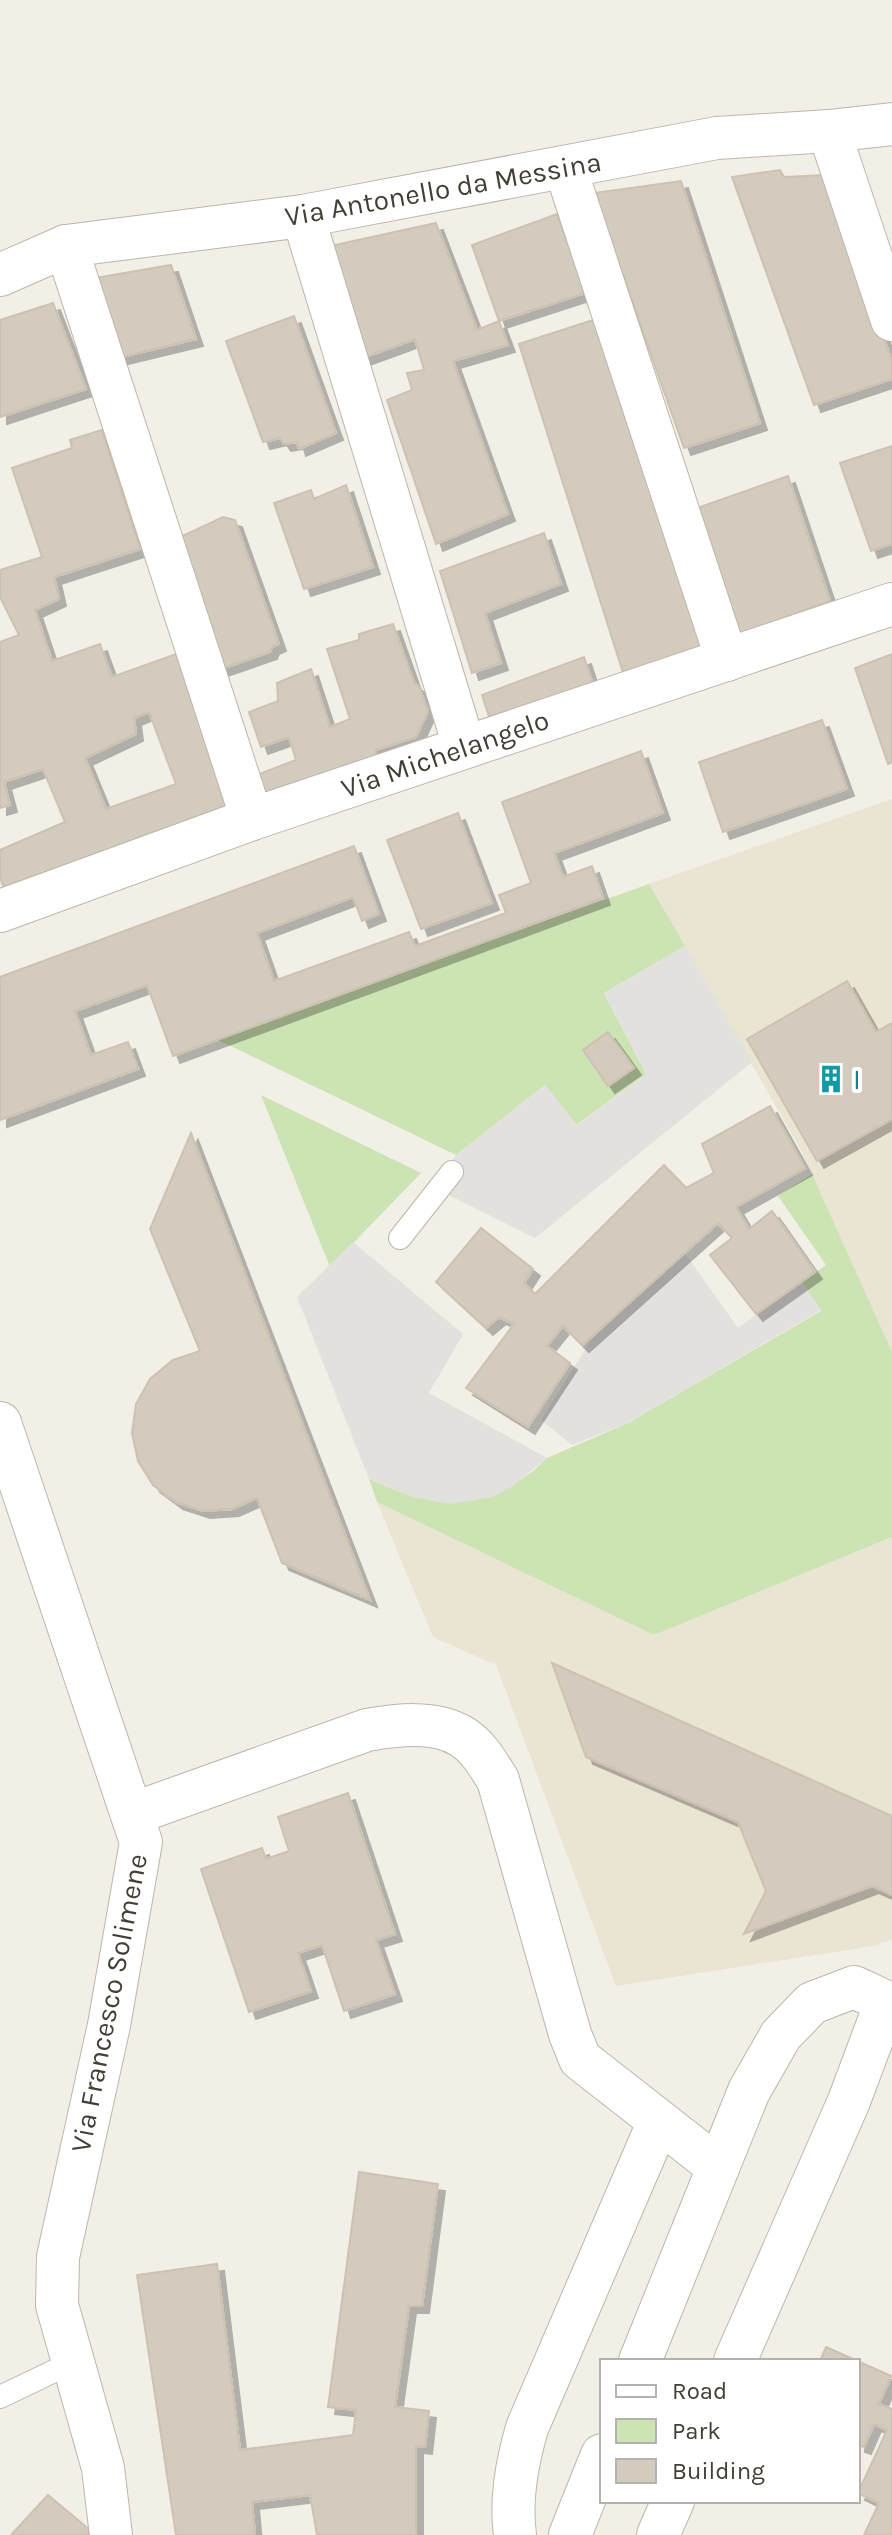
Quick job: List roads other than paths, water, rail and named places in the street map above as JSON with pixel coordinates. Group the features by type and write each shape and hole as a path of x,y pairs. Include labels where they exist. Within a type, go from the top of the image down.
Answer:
{"street":[{"name":"Via Antonello da Messina","path":"0,275 66,246 303,216 717,138 892,124"},
{"path":"829,131 892,320"},
{"path":"565,167 727,660"},
{"path":"303,216 464,746"},
{"path":"66,246 252,819"},
{"name":"Via Michelangelo","path":"0,911 464,746 892,604"},
{"name":"Via Francesco Solimene","path":"0,1423 141,1842 109,2025 58,2257 57,2305 103,2468 111,2535"},
{"path":"132,1814 367,1730 395,1725 430,1727 461,1736 481,1754 498,1780 570,2034 580,2059 718,2167"},
{"path":"641,2359 749,2091 781,2035 812,2003 854,1987 886,2002 849,2101 736,2359"},
{"path":"515,2535 512,2520 514,2488 527,2428 659,2121"},
{"path":"570,2535 600,2460"},
{"path":"658,2535 672,2503"}],"lane":[{"path":"400,1238 452,1172"},
{"path":"0,2397 73,2362"}],"place":[{"name":"I","path":"831,1079"}]}
